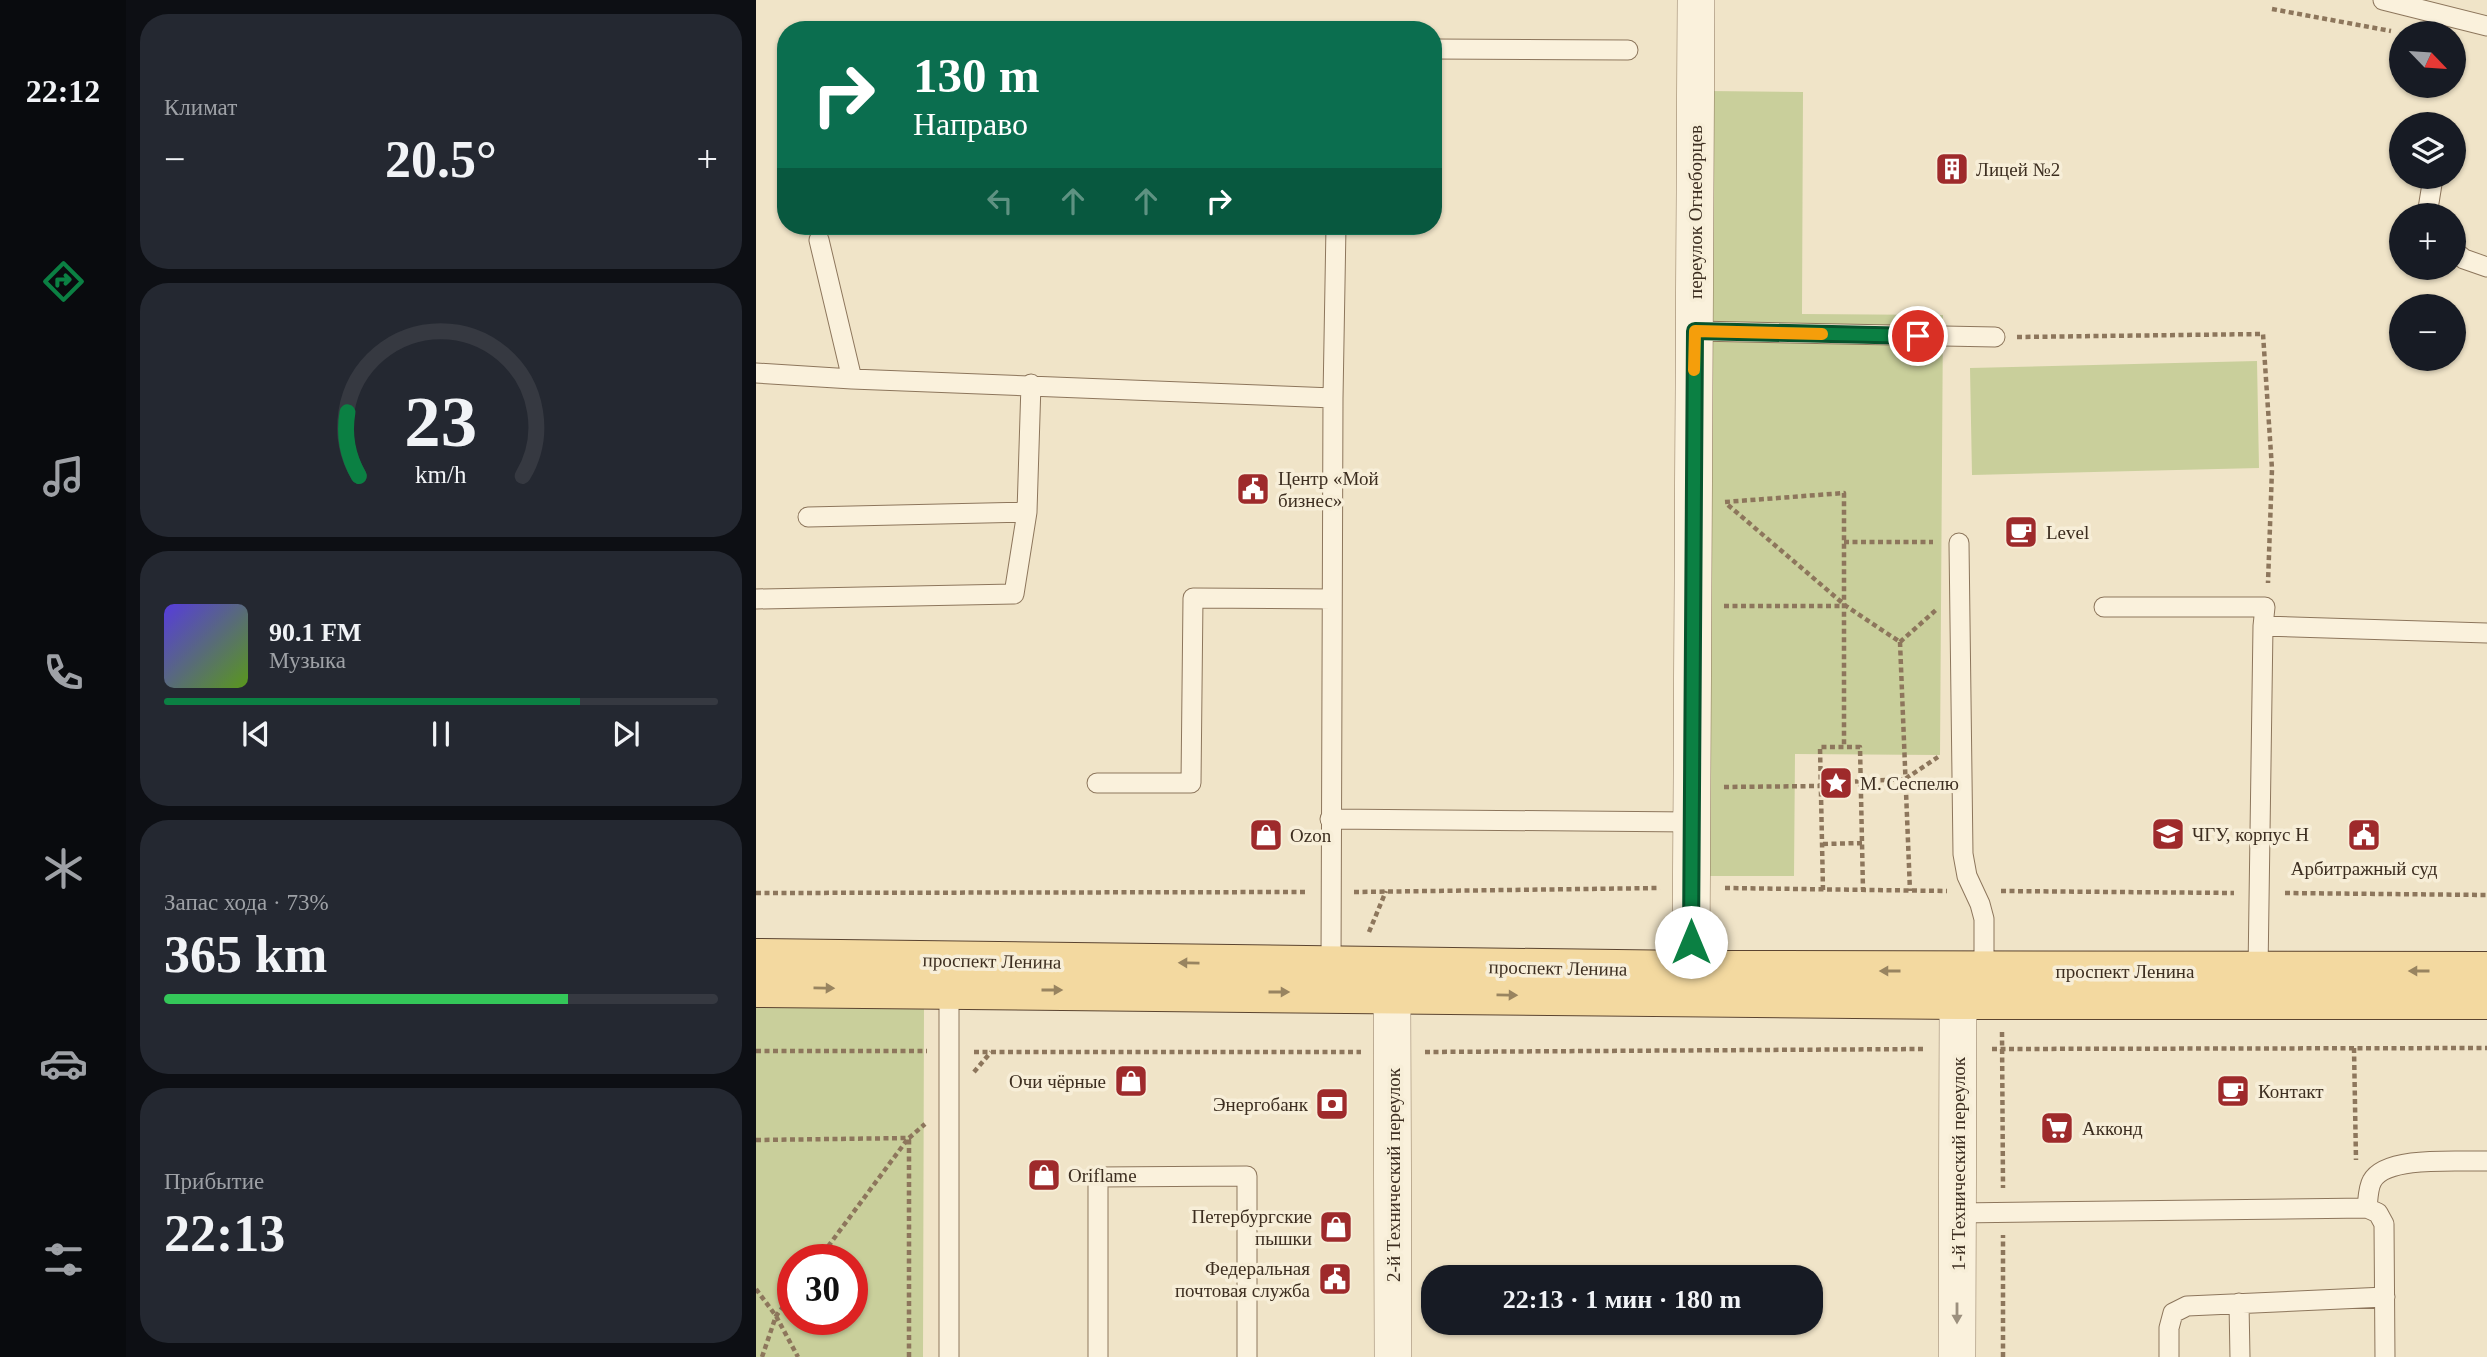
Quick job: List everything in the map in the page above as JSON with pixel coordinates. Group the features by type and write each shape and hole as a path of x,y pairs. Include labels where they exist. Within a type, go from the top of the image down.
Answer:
{"main road":[{"name":"проспект Ленина","path":"756,958 1331,979 1971,986 2259,985 2487,971"},
{"name":"проспект Ленина","path":"756,988 949,990 1331,979"},
{"name":"проспект Ленина","path":"2259,985 2487,1000"}],"street":[{"name":"переулок Огнеборцев","path":"1691,983 1696,0"},
{"name":"2-й Технический переулок","path":"1393,980 1393,1357"},
{"name":"1-й Технический переулок","path":"1957,1357 1958,1213 1971,986"}],"lane":[{"path":"2383,0 2487,26"},
{"path":"1442,49 1628,50"},
{"path":"1331,979 1336,235"},
{"path":"819,240 852,379"},
{"path":"2466,259 2487,267"},
{"path":"1695,331 1995,337"},
{"path":"756,373 1333,398"},
{"path":"756,599 1014,594 1027,512 1031,384"},
{"path":"808,517 1027,512"},
{"path":"1959,542 1963,854 1967,876 1980,904 1983,919 1971,986"},
{"path":"1097,783 1191,783 1193,598 1332,599"},
{"path":"2104,607 2487,633"},
{"path":"2259,985 2258,893 2264,617"},
{"path":"1330,819 1692,821"},
{"path":"949,990 949,1357"},
{"path":"2367,1208 2371,1182 2379,1173 2398,1164 2487,1161"},
{"path":"1098,1357 1098,1177 1233,1176 1247,1176 1247,1357"},
{"path":"1958,1213 2367,1208 2378,1213 2384,1224 2385,1357"},
{"path":"2169,1357 2169,1328 2173,1313 2187,1306 2385,1297"},
{"path":"2239,1303 2240,1357"}],"path":[{"path":"2272,9 2389,30"},
{"path":"1995,337 2263,334 2272,469 2269,572 2264,617"},
{"path":"1844,747 1846,606 1844,494 1724,502 1846,606 1899,642"},
{"path":"1844,542 1959,542"},
{"path":"1899,642 1960,589"},
{"path":"1713,606 1846,606"},
{"path":"1899,642 1910,891"},
{"path":"1714,787 1821,785 1905,779 1962,740"},
{"path":"1823,890 1820,747 1860,747 1863,890"},
{"path":"1823,844 1863,843"},
{"path":"1345,892 1691,888 2487,895"},
{"path":"1365,941 1386,891"},
{"path":"756,893 1312,892"},
{"path":"2354,1048 2356,1169 2371,1182"},
{"path":"1984,1049 2487,1048"},
{"path":"1416,1052 1928,1049"},
{"path":"756,1051 1368,1052"},
{"path":"830,1244 909,1138 948,1104 991,1052"},
{"path":"756,1140 909,1138"},
{"path":"909,1138 909,1357"},
{"path":"756,1289 776,1316 798,1357"},
{"path":"762,1357 776,1316"}],"green space":[{"path":"1707,91 1803,92 1802,314 1943,315 1940,755 1795,754 1794,876 1703,876"},
{"path":"2257,361 2259,468 1972,475 1970,368"},
{"path":"756,1004 924,1006 923,1357 756,1357"}],"slow traffic":[{"path":"1694,370 1695,331 1822,334"}],"place":[{"name":"Лицей №2","path":"1952,169"},
{"name":"Центр «Мой бизнес»","path":"1253,489"},
{"name":"Level","path":"2021,532"},
{"name":"М. Сеспелю","path":"1836,783"},
{"name":"ЧГУ, корпус Н","path":"2168,834"},
{"name":"Ozon","path":"1266,835"},
{"name":"Арбитражный суд","path":"2364,835"},
{"name":"Очи чёрные","path":"1131,1081"},
{"name":"Контакт","path":"2233,1091"},
{"name":"Энергобанк","path":"1332,1104"},
{"name":"Акконд","path":"2057,1128"},
{"name":"Oriflame","path":"1044,1175"},
{"name":"Петербургские пышки","path":"1336,1227"},
{"name":"Федеральная почтовая служба","path":"1335,1279"}],"route":[{"path":"1691,942 1695,331 1918,336"}]}
